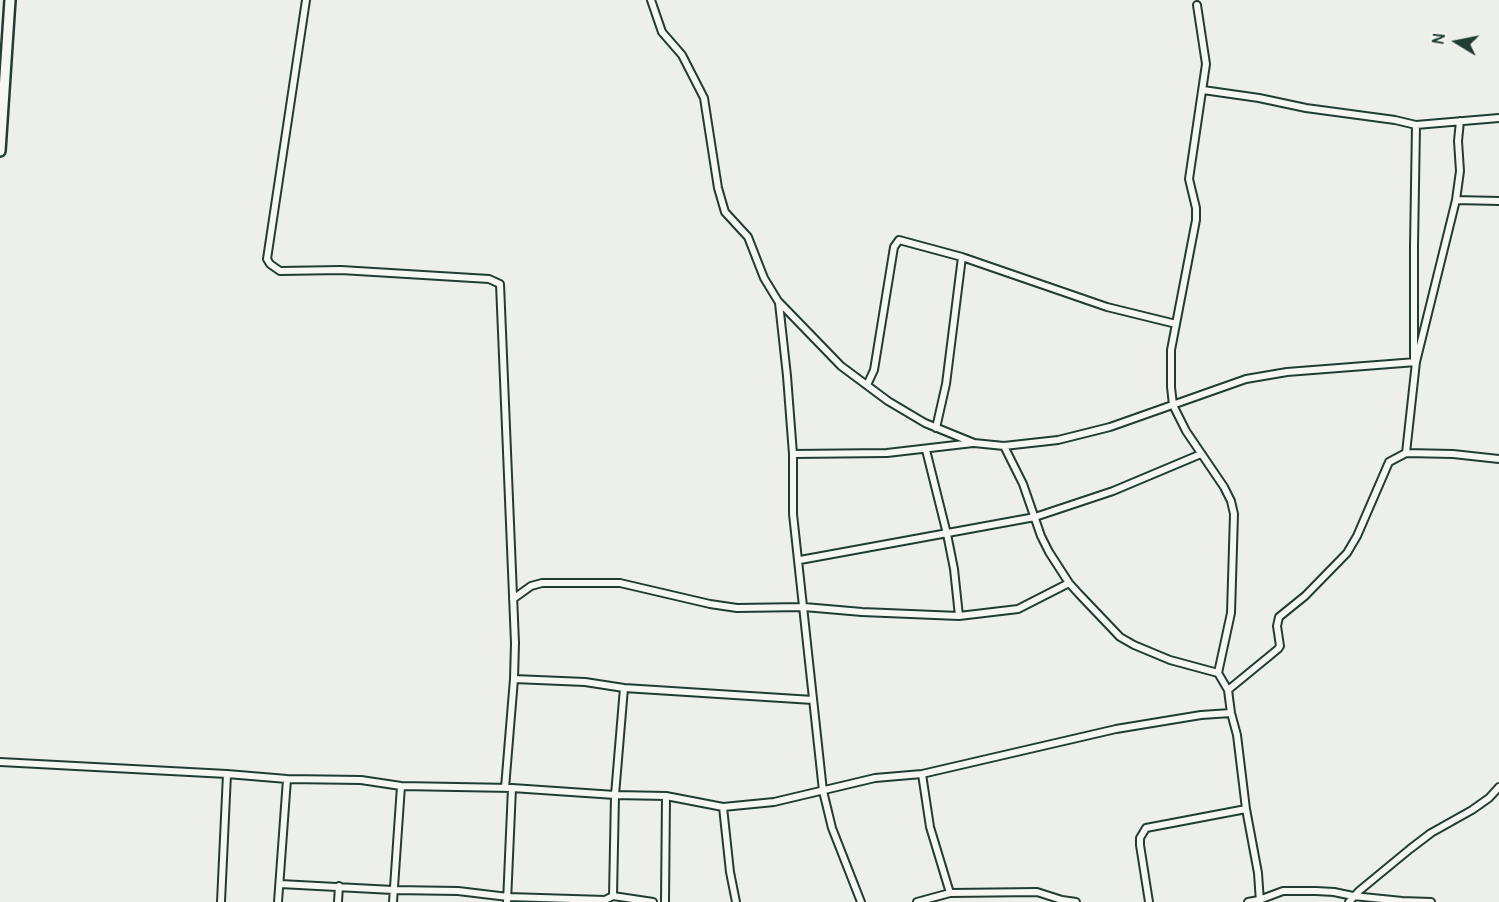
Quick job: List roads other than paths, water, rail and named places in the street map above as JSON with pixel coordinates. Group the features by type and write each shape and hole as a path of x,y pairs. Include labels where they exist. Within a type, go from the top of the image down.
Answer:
{"main road":[{"path":"0,151 10,0"}],"street":[{"path":"306,0 267,259 274,269 280,271 341,270 489,279 500,284 513,599 514,679 507,899"},
{"path":"651,0 662,32 682,55 704,98 718,188 725,212 748,237 764,278 778,302 841,366 867,385 936,428 974,443"},
{"path":"1197,5 1206,64 1189,179 1196,208 1196,220 1170,364 1173,405 1201,454 1224,487 1234,514 1231,613 1218,673 1228,690 1237,735 1246,809 1258,873 1259,901"},
{"path":"1203,90 1416,125 1499,118"},
{"path":"1415,362 1456,200 1460,171 1458,141 1460,121"},
{"path":"1406,453 1415,362 1416,125"},
{"path":"1456,200 1499,201"},
{"path":"867,385 875,363 896,242 903,241 962,257 1107,307 1176,324"},
{"path":"936,428 946,384 962,257"},
{"path":"778,302 793,454 793,514 800,560 823,792 832,828 861,902"},
{"path":"793,454 887,453 974,443 1004,446 1074,436 1110,427 1246,379 1287,372 1415,362"},
{"path":"1004,446 1023,484 1049,552 1069,583 1120,637 1170,660 1218,673"},
{"path":"926,450 948,534 959,616"},
{"path":"1228,690 1280,648 1277,626 1279,617 1305,596 1347,553 1365,519 1386,466 1395,458 1406,453 1453,454 1499,459"},
{"path":"800,560 1035,517 1113,491 1201,454"},
{"path":"513,599 531,586 542,583 620,583 737,608 804,607 959,616 1018,609 1069,583"},
{"path":"514,679 585,682 624,688 813,700"},
{"path":"613,896 615,795 624,688"},
{"path":"0,762 286,779 361,780 400,786 509,788 666,796 723,807 774,802 875,778 922,774 1116,729 1201,715 1231,713"},
{"path":"221,902 227,774"},
{"path":"922,774 930,827 950,893"},
{"path":"278,902 286,779"},
{"path":"393,902 400,786"},
{"path":"1351,899 1431,833 1472,810 1489,798 1499,787"},
{"path":"665,902 666,796"},
{"path":"723,807 730,872 736,902"},
{"path":"1149,902 1140,844 1140,838 1146,828 1246,809"},
{"path":"280,884 458,891 507,899 605,901 613,896 653,902"},
{"path":"338,902 339,886"},
{"path":"1248,902 1259,901 1283,891 1334,892 1351,899 1431,902"},
{"path":"917,902 950,893 1037,892 1076,902"}]}
